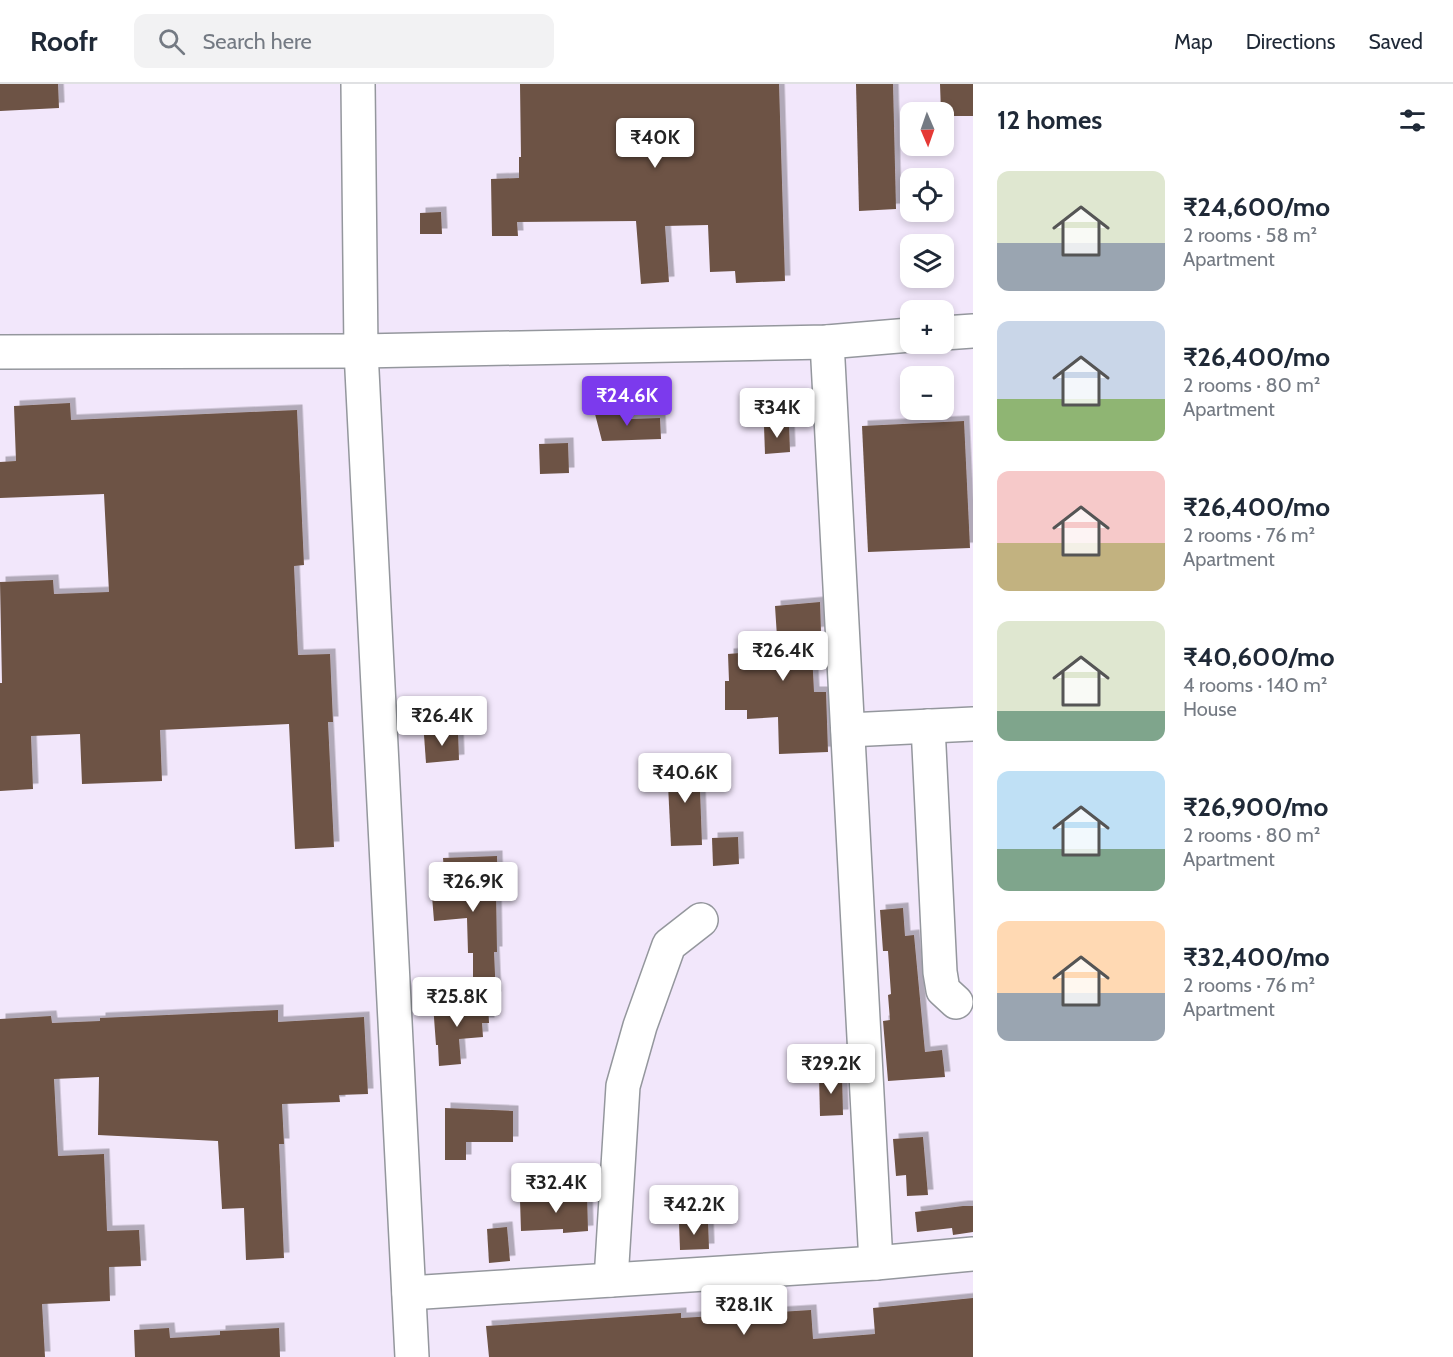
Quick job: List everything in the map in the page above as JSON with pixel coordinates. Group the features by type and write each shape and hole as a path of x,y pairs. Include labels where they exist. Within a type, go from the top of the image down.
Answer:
{"street":[{"path":"358,84 361,351 412,1357"},
{"path":"954,332 973,331"},
{"path":"0,352 361,351 827,342 900,337"},
{"path":"827,342 876,1263"},
{"path":"848,729 973,724"},
{"path":"928,726 940,972 943,990 956,1002"},
{"path":"611,1280 624,1086 628,1064 669,945 701,920"},
{"path":"409,1293 876,1263 973,1254"}],"shaded area":[{"path":"0,84 973,84 973,1357 0,1357"}],"building":[{"path":"0,84 58,84 59,108 0,111"},
{"path":"520,84 779,84 785,281 736,283 735,271 710,272 708,225 665,226 669,282 641,284 636,221 517,222 518,236 492,236 491,179 519,178"},
{"path":"856,84 893,84 896,209 859,211"},
{"path":"940,84 973,84 973,116 954,116 954,102 941,102"},
{"path":"441,212 442,234 420,234 420,213"},
{"path":"70,403 71,420 297,410 304,565 294,566 298,655 330,654 333,722 328,722 334,847 295,849 289,724 160,730 162,781 82,784 80,734 31,736 33,789 0,791 0,683 2,683 0,582 53,580 54,594 109,592 104,494 0,498 0,462 16,461 14,406"},
{"path":"630,412 630,419 660,418 661,439 602,441 595,414"},
{"path":"964,421 970,548 868,552 862,426"},
{"path":"789,425 790,452 765,454 764,426"},
{"path":"568,443 569,473 540,474 539,444"},
{"path":"820,602 821,632 811,633 814,692 826,692 828,752 779,754 778,717 747,719 747,710 725,710 725,681 729,681 728,654 740,653 740,648 776,647 775,606"},
{"path":"458,732 459,760 426,763 424,735"},
{"path":"699,763 702,845 671,846 667,764"},
{"path":"738,837 739,864 713,866 712,838"},
{"path":"497,856 497,952 494,952 496,997 473,998 473,953 468,953 467,918 434,921 432,896 435,896 435,884 445,884 443,858"},
{"path":"903,908 905,936 914,935 925,1052 942,1050 945,1077 888,1081 883,1021 890,1020 888,995 891,994 888,951 883,951 880,910"},
{"path":"488,1002 489,1023 482,1023 483,1037 459,1039 461,1064 439,1066 433,1004"},
{"path":"278,1010 278,1022 364,1017 368,1094 339,1095 340,1102 282,1104 284,1144 279,1144 284,1258 246,1260 244,1208 222,1209 218,1141 98,1135 99,1077 54,1079 58,1156 104,1154 107,1231 139,1230 141,1266 109,1267 110,1301 42,1304 45,1357 0,1357 0,1019 51,1016 52,1023 100,1021 100,1018"},
{"path":"842,1074 843,1115 820,1116 819,1075"},
{"path":"445,1108 513,1111 513,1142 466,1142 466,1160 445,1160"},
{"path":"923,1137 928,1195 907,1196 906,1175 896,1176 893,1139"},
{"path":"587,1193 588,1231 563,1233 563,1229 521,1231 520,1200 561,1198 561,1194"},
{"path":"973,1206 973,1232 953,1235 952,1228 917,1232 915,1212"},
{"path":"708,1221 709,1249 680,1250 679,1222"},
{"path":"507,1227 510,1261 489,1263 487,1229"},
{"path":"973,1298 973,1357 489,1357 486,1326 681,1313 681,1318 811,1310 813,1339 875,1334 873,1308"},
{"path":"169,1328 170,1338 220,1335 220,1331 279,1328 280,1357 135,1357 134,1330"}]}
